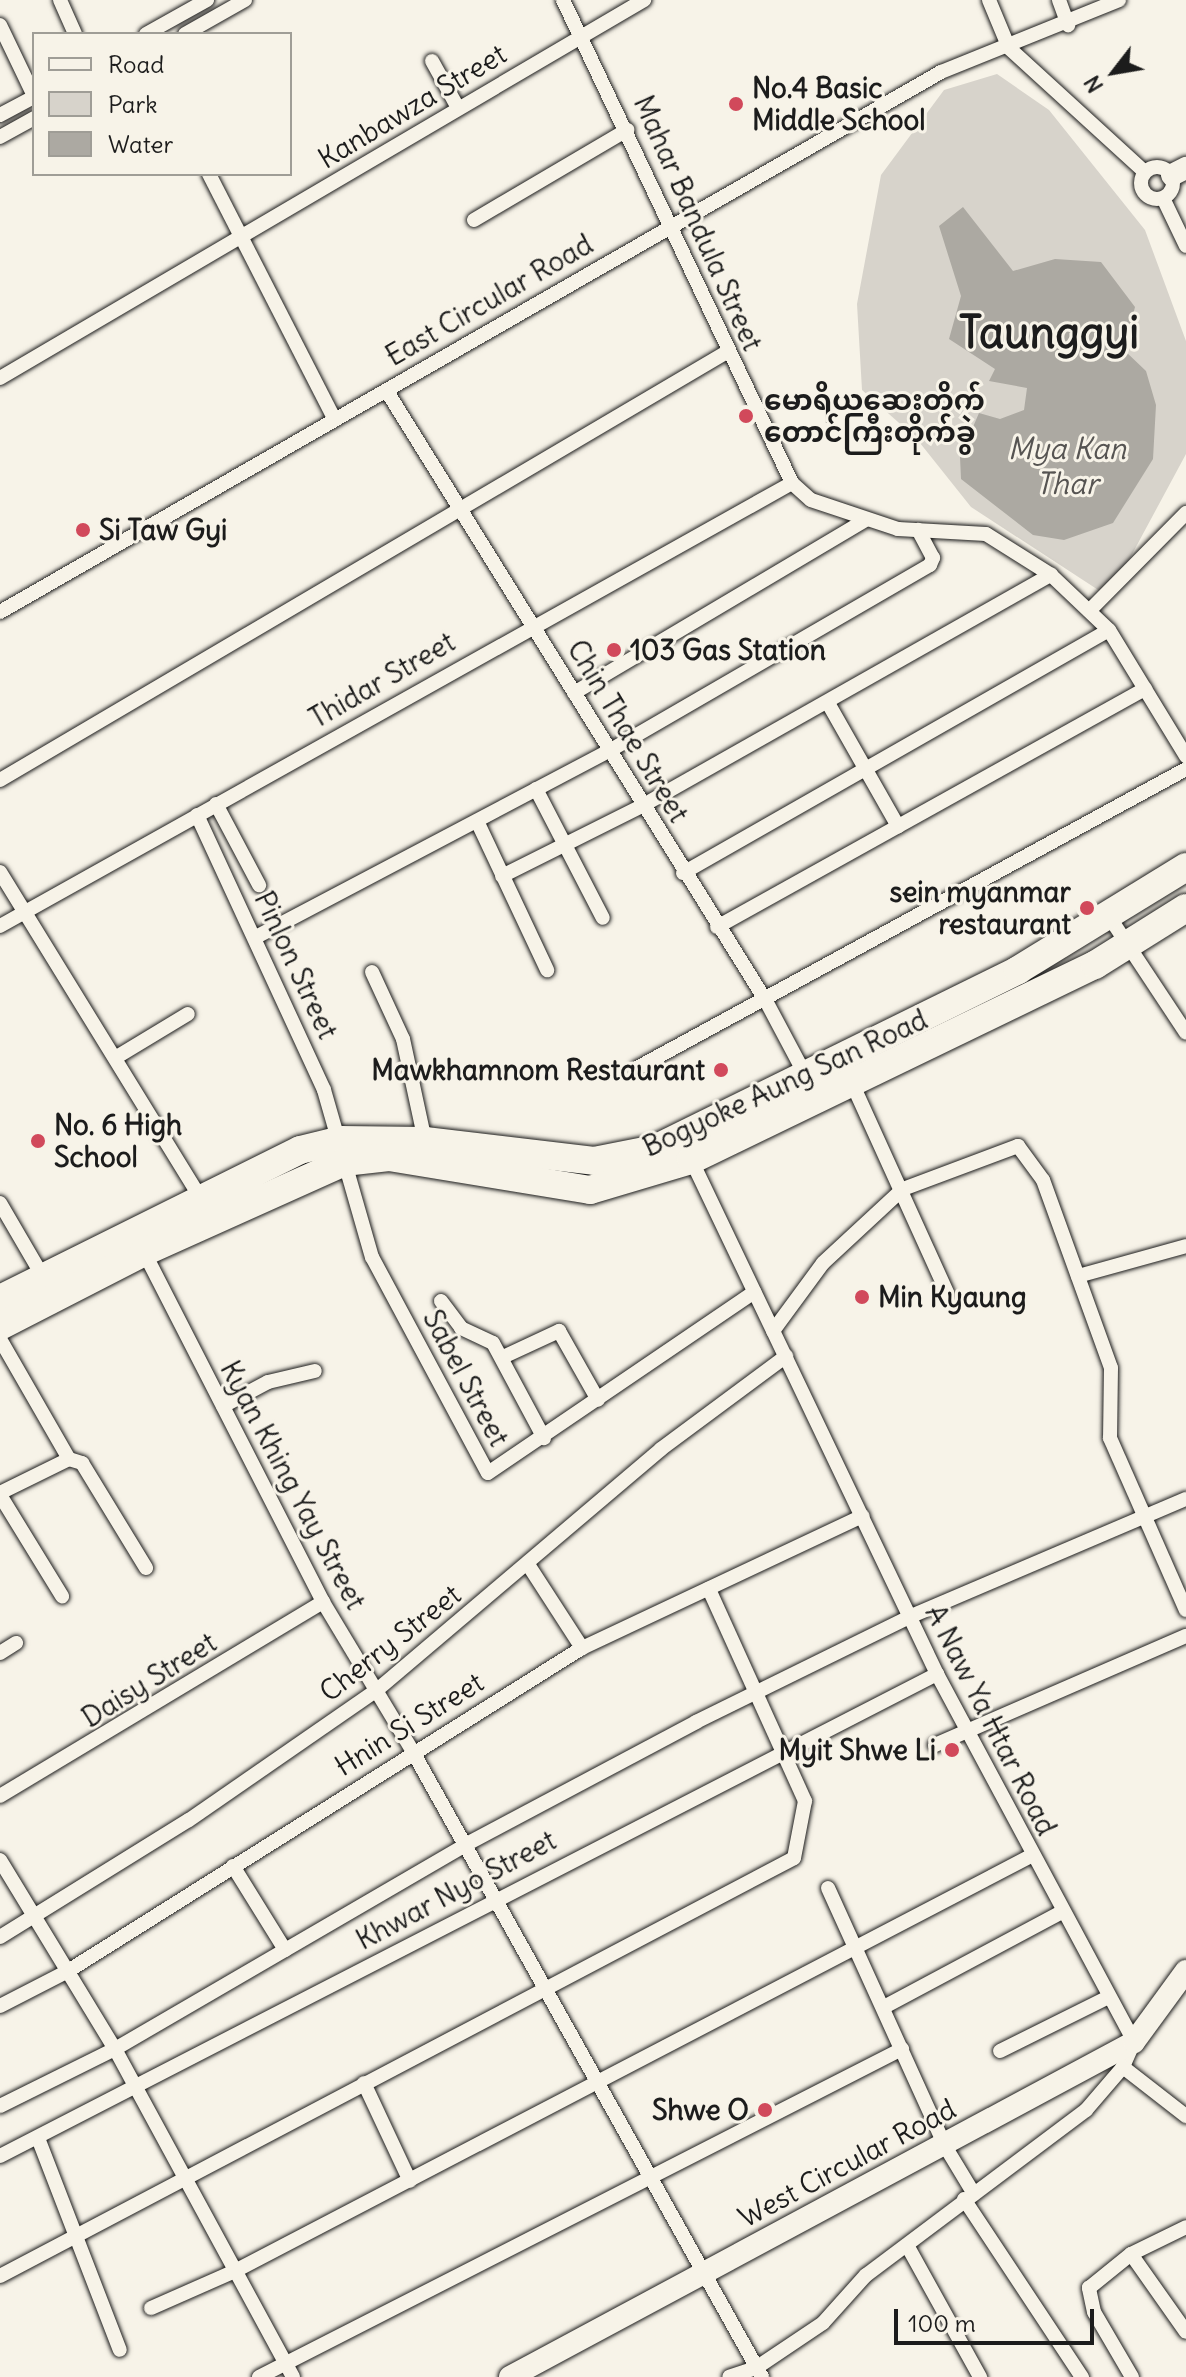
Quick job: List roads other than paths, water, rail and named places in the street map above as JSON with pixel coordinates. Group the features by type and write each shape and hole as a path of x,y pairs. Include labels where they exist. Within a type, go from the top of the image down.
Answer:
{"highway":[{"name":"Bogyoke Aung San Road","path":"342,1151 590,1190 812,1089 1018,970 1186,867"},
{"name":"Bogyoke Aung San Road","path":"812,1089 852,1083 1127,946 1186,908"},
{"name":"Bogyoke Aung San Road","path":"0,1299 43,1277 342,1151 425,1141 594,1161 686,1148"},
{"name":"Bogyoke Aung San Road","path":"0,1326 144,1252 206,1209"}],"street":[{"path":"74,32 62,4 78,0"},
{"path":"150,32 207,0"},
{"path":"189,32 245,0"},
{"name":"Mahar Bandula Street","path":"563,0 584,33 727,352 792,483 811,500 865,520 918,530 986,534 1051,575 1092,608 1109,630 1186,756"},
{"name":"Kanbawza Street","path":"0,378 644,0"},
{"path":"989,0 1009,48 1145,172"},
{"path":"1059,0 1068,25"},
{"name":"East Circular Road","path":"0,612 335,420 388,393 941,72 975,55 1009,48 1068,25 1119,0"},
{"path":"0,25 32,92"},
{"path":"432,61 458,108"},
{"path":"0,115 32,97"},
{"path":"0,137 32,119"},
{"path":"474,220 627,130"},
{"path":"1145,172 1159,166 1179,171 1171,191 1163,198"},
{"path":"1145,172 1144,191 1163,198 1186,246"},
{"path":"210,176 335,420"},
{"path":"0,780 727,352"},
{"name":"Chin Thae Street","path":"388,393 463,508 683,873 766,1001 812,1089"},
{"name":"Thidar Street","path":"0,926 533,624 792,483"},
{"path":"1092,608 1186,513"},
{"path":"574,693 865,520"},
{"path":"256,937 609,751 930,565 933,558 918,530"},
{"path":"502,876 642,806 1051,575"},
{"path":"683,873 864,765 1109,630"},
{"path":"717,927 1145,689"},
{"path":"828,703 898,826"},
{"path":"637,1068 766,1001 1186,769"},
{"path":"536,789 603,918"},
{"path":"216,804 259,885"},
{"name":"Pinlon Street","path":"197,815 256,937 342,1151"},
{"path":"477,821 547,970"},
{"path":"0,872 206,1209"},
{"path":"1108,915 1186,1033"},
{"path":"372,972 403,1039 425,1141"},
{"path":"115,1058 188,1014"},
{"path":"852,1083 903,1189 947,1292"},
{"path":"773,1331 823,1263 903,1189 1006,1146 1018,1146 1043,1180 1111,1368 1110,1438 1143,1519 1186,1610"},
{"name":"A Naw Ya Htar Road","path":"686,1148 937,1674 1060,1913 1134,2042"},
{"name":"Sabel Street","path":"342,1151 372,1257 488,1473 544,1438 754,1292"},
{"path":"0,1203 43,1277"},
{"path":"1078,1276 1186,1246"},
{"name":"Kyan Khing Yay Street","path":"144,1252 323,1602 413,1752 649,2181 759,2372"},
{"path":"441,1301 461,1328 481,1333 503,1357 544,1438"},
{"path":"503,1357 559,1331 598,1400"},
{"path":"0,1339 69,1459 82,1463 146,1568"},
{"name":"Cherry Street","path":"0,1937 36,1918 377,1690 529,1566 661,1449 786,1356"},
{"path":"223,1406 268,1382 315,1371"},
{"path":"62,1596 0,1494 69,1459"},
{"path":"0,2106 115,2049 465,1845 757,1693 909,1617 1186,1499"},
{"name":"Hnin Si Street","path":"0,2006 68,1971 582,1648 862,1516"},
{"path":"529,1566 582,1648"},
{"path":"0,2276 794,1858 806,1816 785,1749 709,1589"},
{"name":"Daisy Street","path":"0,1796 323,1602"},
{"path":"935,1745 1186,1636"},
{"path":"0,1653 16,1643"},
{"name":"Khwar Nyo Street","path":"0,2156 137,2088 785,1749 937,1674"},
{"path":"151,2308 235,2271 1031,1856"},
{"path":"0,1860 115,2049 289,2370"},
{"path":"233,1866 285,1950"},
{"path":"828,1888 969,2197 1082,2377"},
{"path":"884,2007 1060,1913"},
{"name":"West Circular Road","path":"513,2376 1134,2042 1183,1980"},
{"path":"1000,2051 1107,1998"},
{"path":"729,2377 759,2372 823,2323 866,2275 908,2247 969,2197 1086,2110 1123,2067 1134,2042"},
{"path":"259,2377 289,2370 902,2049"},
{"path":"1123,2067 1186,2116"},
{"path":"364,2083 410,2181"},
{"path":"38,2138 79,2233 120,2350"},
{"path":"1132,2377 1088,2297 1089,2288 1131,2254 1186,2227"},
{"path":"908,2247 980,2377"},
{"path":"1131,2254 1186,2332"}],"water":[{"name":"Mya Kan Thar","path":"963,207 1013,271 1055,259 1101,262 1135,307 1124,350 1146,371 1156,405 1153,459 1113,523 1064,540 1033,535 961,479 960,457 979,413 1000,419 1024,410 1027,388 989,381 995,369 949,339 961,296 939,226"}],"place":[{"name":"No.4 Basic Middle School","path":"736,104"},
{"name":"မောရိယဆေးတိုက် တောင်ကြီးတိုက်ခွဲ","path":"746,416"},
{"name":"Si Taw Gyi","path":"83,530"},
{"name":"103 Gas Station","path":"614,650"},
{"name":"sein myanmar restaurant","path":"1087,908"},
{"name":"Mawkhamnom Restaurant","path":"721,1070"},
{"name":"No. 6 High School","path":"38,1141"},
{"name":"Min Kyaung","path":"862,1297"},
{"name":"Myit Shwe Li","path":"952,1750"},
{"name":"Shwe O","path":"765,2110"}],"district":[{"name":"Taunggyi","path":"1049,333"}]}
